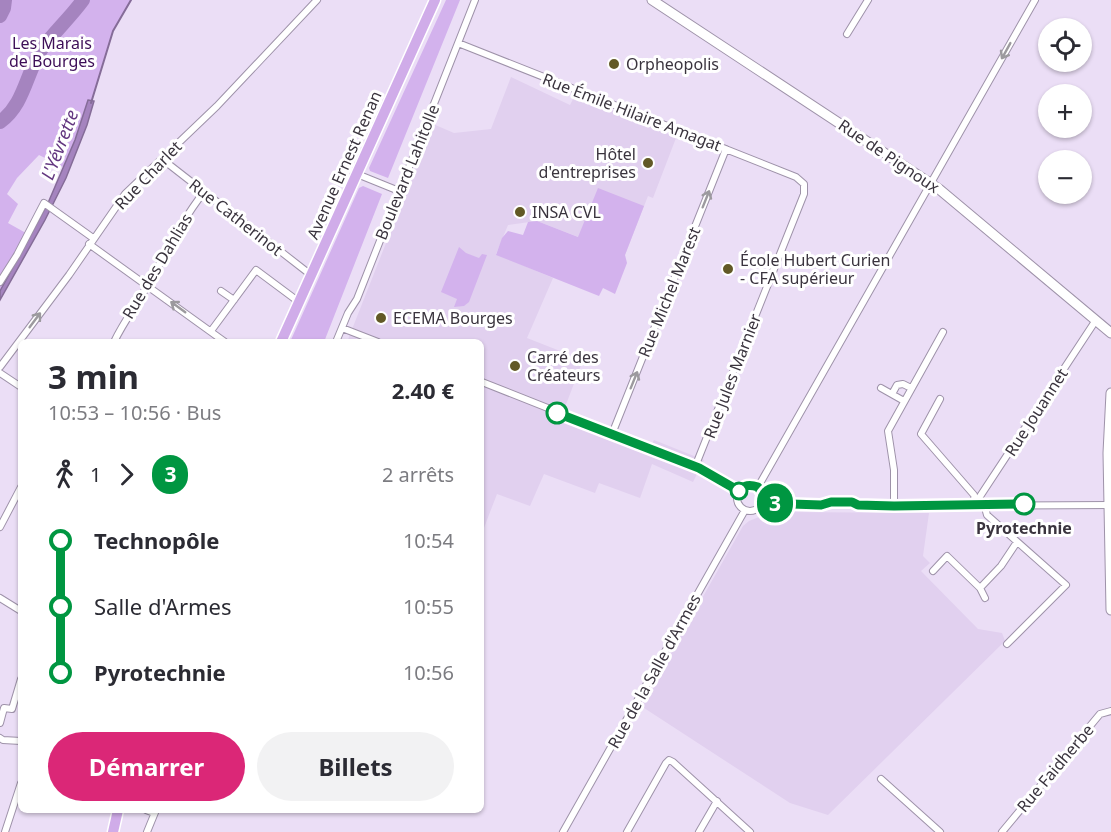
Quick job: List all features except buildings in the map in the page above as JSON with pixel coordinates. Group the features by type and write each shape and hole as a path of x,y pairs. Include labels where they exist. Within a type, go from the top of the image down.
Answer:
{"main road":[{"name":"Avenue Ernest Renan","path":"282,339 435,0"},
{"name":"Rue de Pignoux","path":"652,0 931,183 1111,333"},
{"path":"1111,393 1108,453 1111,610"},
{"path":"113,832 117,813"}],"street":[{"name":"Rue Charlet","path":"20,339 125,194 217,106 317,0"},
{"name":"Boulevard Lahitolle","path":"337,339 357,300 475,0"},
{"path":"847,34 868,0"},
{"path":"758,487 1035,0"},
{"name":"Rue Émile Hilaire Amagat","path":"458,43 796,177 804,184"},
{"name":"Rue Michel Marest","path":"612,434 726,149"},
{"name":"Rue Catherinot","path":"162,159 311,275"},
{"path":"357,174 399,191"},
{"name":"Rue Jules Marnier","path":"696,467 804,194 804,184"},
{"name":"Rue des Dahlias","path":"115,339 186,215 204,192"},
{"path":"0,282 48,205 93,238"},
{"path":"89,244 221,339"},
{"path":"211,331 256,270 299,302"},
{"path":"221,291 234,300"},
{"name":"Rue Jouannet","path":"975,504 1096,320"},
{"path":"342,328 370,339"},
{"path":"894,506 894,466 888,431 943,333"},
{"name":"Rue Charlet","path":"0,367 18,342"},
{"path":"0,373 18,385"},
{"path":"484,383 696,467 739,491"},
{"path":"892,394 897,385 903,384 911,388"},
{"path":"881,388 904,401"},
{"path":"940,399 921,434 974,495 975,504"},
{"path":"751,484 758,487 764,497 762,503 755,510 745,510 738,502 739,491 751,484"},
{"path":"0,527 18,493"},
{"path":"14,501 18,504"},
{"path":"762,503 821,505 831,502 852,502 858,505 894,506 1110,505"},
{"path":"984,504 987,515 1066,585 1007,644"},
{"name":"Rue de la Salle d'Armes","path":"563,832 745,510"},
{"path":"980,588 1017,542"},
{"path":"933,571 947,556 980,588 986,598"},
{"path":"0,598 18,609"},
{"path":"0,723 4,708 12,709 18,690"},
{"name":"Rue Faidherbe","path":"1002,832 1100,714 1104,711 1111,711"},
{"path":"0,738 18,741"},
{"path":"627,832 669,760 750,832"},
{"path":"881,779 940,832"},
{"path":"5,832 18,792"},
{"path":"699,832 717,801"},
{"path":"147,832 155,813"}],"shaded area":[{"path":"511,77 570,105 575,95 652,125 676,138 653,198 648,196 625,255 537,221 508,225 496,254 553,278 527,338 583,360 562,415 649,449 654,440 704,460 693,482 652,464 640,498 599,483 595,493 544,474 530,506 497,494 484,528 484,339 348,339 433,124 454,133 491,129"},
{"path":"88,100 94,101 66,178 0,300 0,291 48,203 75,140"},
{"path":"785,512 929,513 923,556 930,563 921,571 978,629 1002,633 1005,641 828,815 790,803 641,706 743,526 759,517"}],"green space":[{"name":"Les Marais de Bourges","path":"0,0 132,0 113,32 86,121 72,154 63,167 39,155 17,178 7,194 18,204 8,223 33,237 0,296"},
{"path":"446,0 460,0 388,178 370,171 369,168"},
{"path":"363,186 382,194 325,339 291,339 359,188"},
{"path":"598,188 644,206 625,255 627,263 615,294 603,288 599,296 496,255 502,238 508,231 523,235 528,222 537,221 578,237"},
{"path":"459,247 466,253 479,258 482,254 487,255 469,302 464,306 454,307 457,299 441,292"}],"waterway":[{"path":"0,16 5,0"},
{"path":"0,122 20,98 41,50 83,0"},
{"name":"L'Yévrette","path":"91,103 113,31 131,0"}],"bus line":[{"name":"3","path":"557,413 699,468 739,491 751,484 758,487 764,497 762,503 821,505 831,502 852,502 858,505 894,506 1024,504"}],"place":[{"name":"Orpheopolis","path":"614,64"},
{"name":"Hôtel d'entreprises","path":"648,163"},
{"name":"INSA CVL","path":"520,212"},
{"name":"École Hubert Curien - CFA supérieur","path":"728,269"},
{"name":"ECEMA Bourges","path":"381,318"},
{"name":"Carré des Créateurs","path":"515,366"},
{"name":"Pyrotechnie","path":"1024,504"}]}
